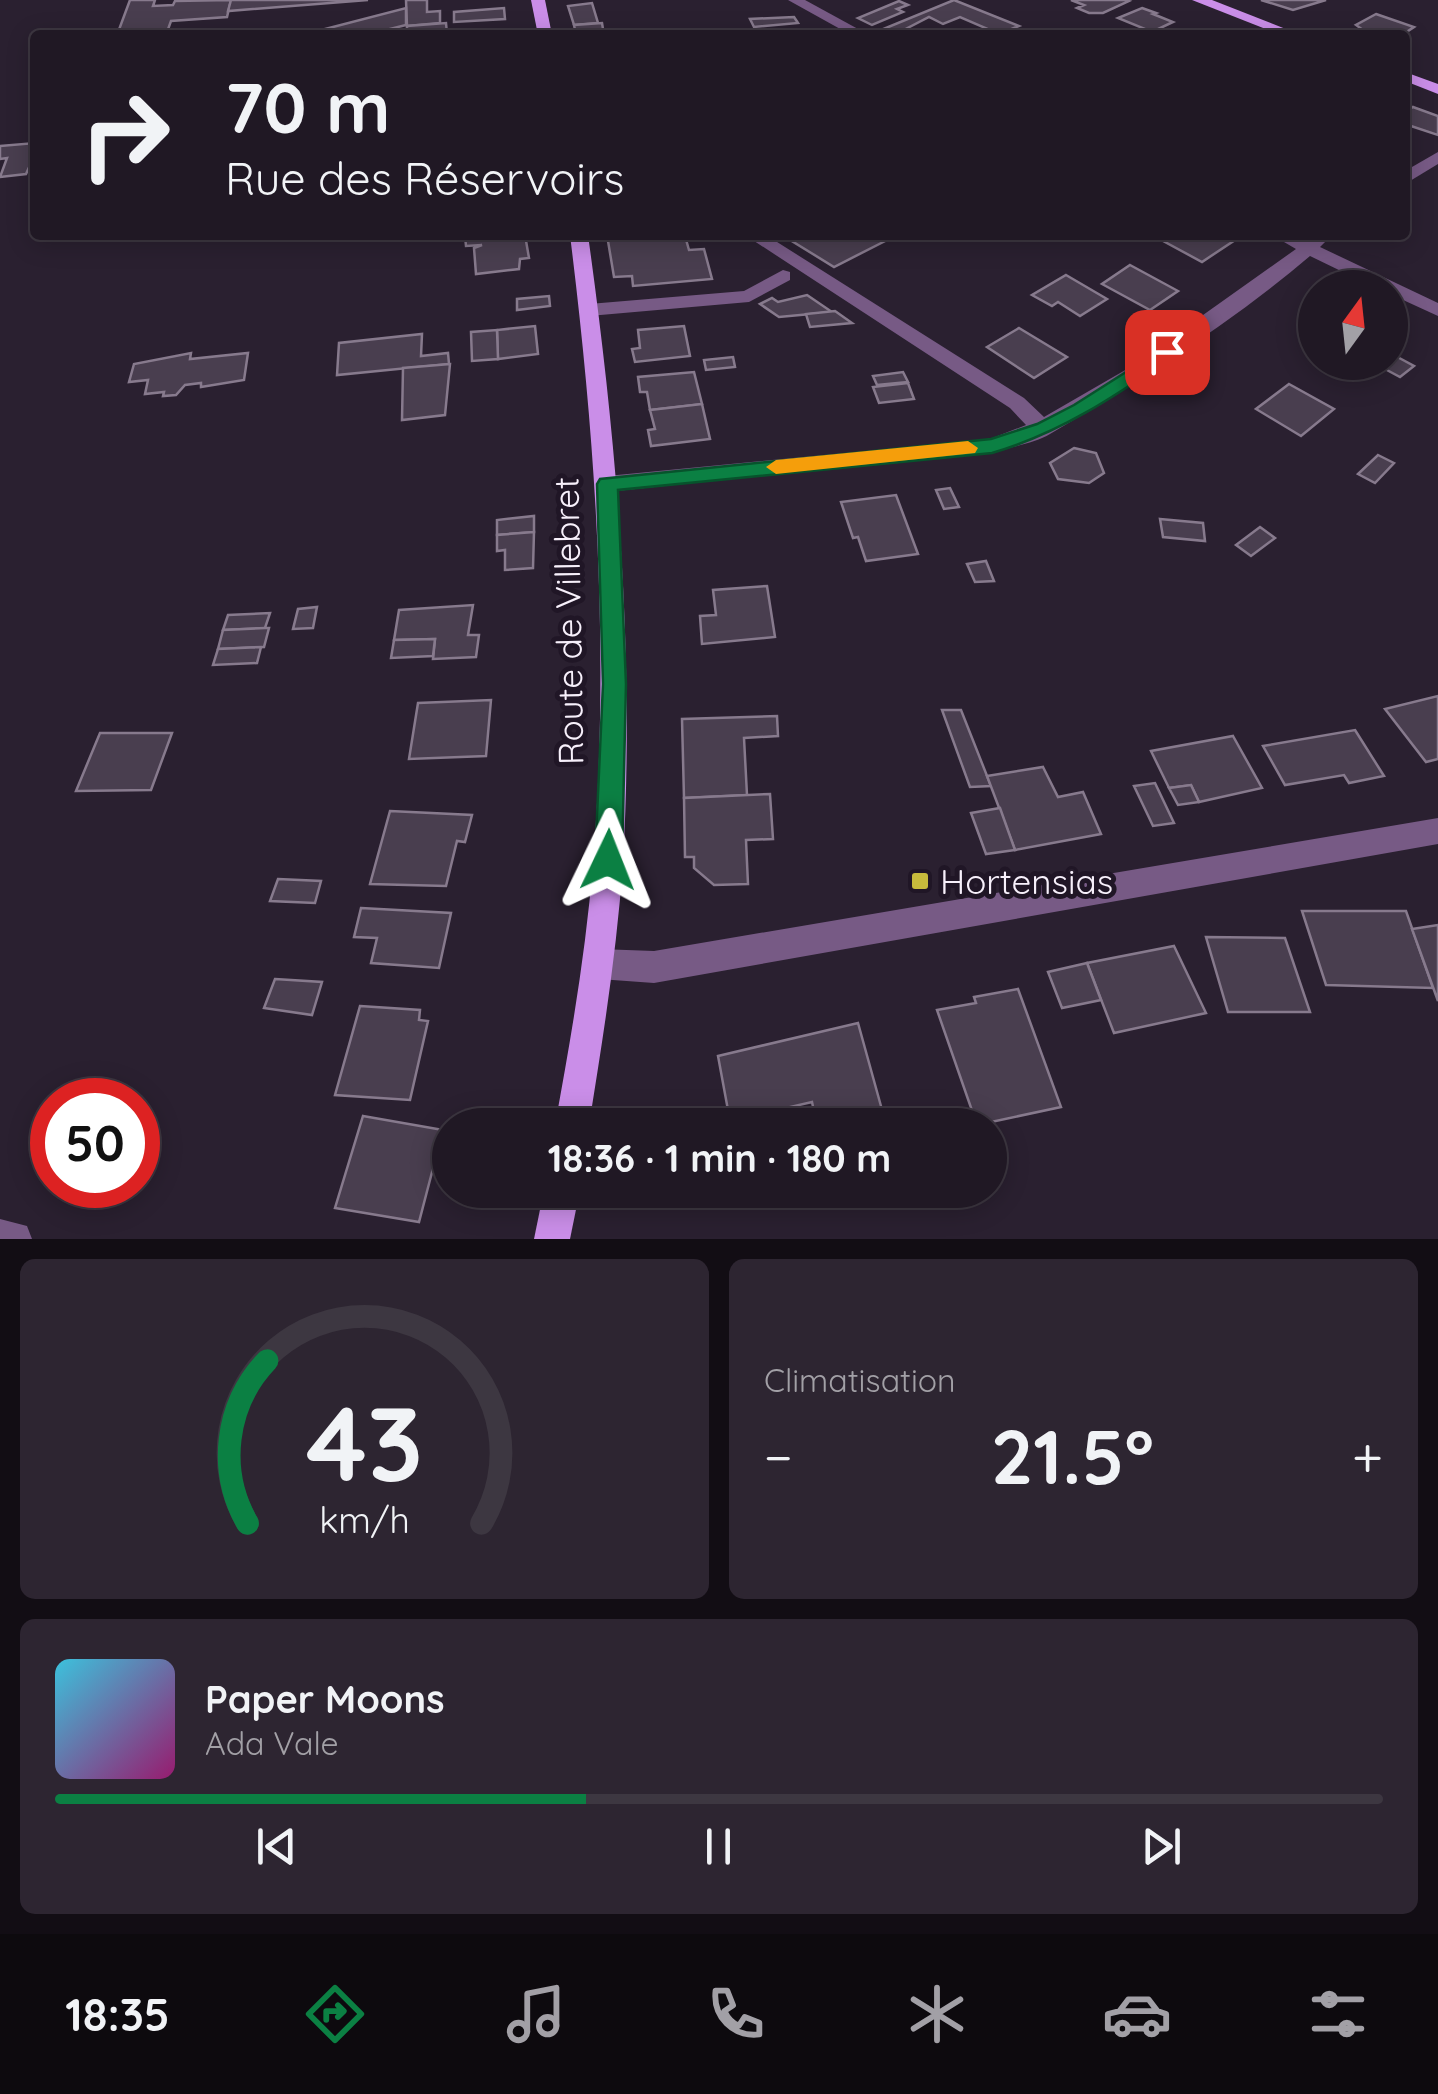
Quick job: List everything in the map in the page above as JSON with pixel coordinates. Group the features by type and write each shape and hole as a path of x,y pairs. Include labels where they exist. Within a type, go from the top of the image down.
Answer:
{"main road":[{"path":"538,0 544,30"},
{"path":"1199,0 1280,30"},
{"path":"1410,78 1438,89"},
{"name":"Route de Villebret","path":"575,1108 599,964 608,860 614,684 607,484 580,240"},
{"path":"552,1239 558,1208"}],"street":[{"path":"795,0 852,30"},
{"path":"1410,176 1438,157"},
{"path":"762,240 1017,403 1044,429"},
{"path":"607,484 992,446 1044,429 1081,410 1282,274 1316,242 1438,310"},
{"path":"589,310 748,296 783,276"},
{"path":"599,964 654,968 1438,831"},
{"path":"0,1237 14,1239"}],"building":[{"path":"130,0 155,0 153,6 173,5 175,1 231,0 227,17 171,21 168,30 119,30"},
{"path":"231,0 368,0 228,11"},
{"path":"406,0 427,0 427,12 440,11 440,23 407,26"},
{"path":"954,0 1019,26 990,30 960,17 943,24 929,17 904,30 881,30"},
{"path":"1071,0 1129,1 1103,13 1089,13 1077,8 1084,5"},
{"path":"1261,0 1326,0 1293,10"},
{"path":"899,1 908,5 897,9 903,12 872,25 858,18"},
{"path":"592,3 598,23 574,25 568,6"},
{"path":"406,8 406,25 386,30 321,30"},
{"path":"504,8 505,19 454,22 454,12"},
{"path":"1142,8 1173,22 1147,30 1118,18"},
{"path":"1376,14 1414,27 1363,30 1356,25"},
{"path":"794,17 798,23 754,27 750,19"},
{"path":"446,23 447,30 407,30 407,26"},
{"path":"602,23 603,30 575,30 574,25"},
{"path":"1410,109 1438,116 1438,135 1410,126"},
{"path":"30,143 26,174 0,177 7,158 0,159 0,146"},
{"path":"465,240 526,240 529,258 520,259 519,269 476,274 474,248 482,245 466,246"},
{"path":"608,240 686,240 689,250 704,249 712,279 633,286 632,276 614,277"},
{"path":"790,240 887,240 834,267"},
{"path":"1161,240 1232,242 1202,262"},
{"path":"1130,265 1178,291 1150,310 1102,284"},
{"path":"1066,275 1107,299 1080,316 1058,302 1052,306 1032,295"},
{"path":"807,295 832,312 779,317 760,304 772,298 778,302"},
{"path":"549,296 550,306 517,310 517,299"},
{"path":"835,311 852,323 810,327 806,314"},
{"path":"535,326 538,354 498,359 497,330"},
{"path":"684,326 690,356 635,362 632,349 640,348 638,330"},
{"path":"1019,328 1067,357 1034,378 987,347"},
{"path":"497,330 498,359 472,361 471,332"},
{"path":"422,334 421,356 448,353 449,364 337,375 339,343"},
{"path":"191,353 190,359 248,353 244,380 201,387 201,383 185,385 176,395 163,396 164,392 145,394 148,380 129,382 134,364"},
{"path":"733,357 735,367 706,370 704,360"},
{"path":"450,364 445,415 402,420 403,368"},
{"path":"694,372 702,404 650,410 647,392 640,392 638,377"},
{"path":"903,372 908,382 877,385 873,376"},
{"path":"908,383 914,399 879,403 873,387"},
{"path":"1289,384 1334,409 1301,436 1256,409"},
{"path":"702,404 710,439 651,446 648,430 655,429 650,410"},
{"path":"1074,448 1096,453 1104,473 1089,483 1058,479 1050,463"},
{"path":"1378,455 1394,463 1375,483 1358,474"},
{"path":"950,488 959,507 944,509 936,490"},
{"path":"896,495 918,554 866,561 841,502"},
{"path":"534,516 534,532 497,535 497,520"},
{"path":"1160,519 1203,523 1205,541 1163,537"},
{"path":"1260,527 1275,538 1251,556 1236,545"},
{"path":"534,532 533,568 505,570 505,550 497,551 497,535"},
{"path":"986,561 994,581 975,582 967,564"},
{"path":"767,586 775,637 702,644 700,616 716,615 713,590"},
{"path":"473,605 468,635 479,635 476,657 433,659 435,639 394,640 399,610"},
{"path":"317,607 313,628 293,629 298,609"},
{"path":"270,613 265,628 223,630 228,615"},
{"path":"269,628 264,647 218,649 223,630"},
{"path":"435,639 433,656 391,658 394,640"},
{"path":"261,647 257,663 213,665 218,649"},
{"path":"1438,696 1438,759 1426,762 1385,709"},
{"path":"491,700 486,756 409,759 418,703"},
{"path":"942,710 961,710 991,786 970,787"},
{"path":"777,716 778,736 744,738 747,795 684,798 682,719"},
{"path":"1355,730 1384,776 1349,783 1344,775 1285,785 1263,746"},
{"path":"100,733 172,733 151,790 76,791"},
{"path":"1233,736 1262,788 1199,802 1191,785 1169,788 1151,751"},
{"path":"1043,767 1058,797 1083,792 1101,834 1015,850 987,776"},
{"path":"1155,783 1174,823 1153,826 1134,786"},
{"path":"1191,785 1199,802 1178,805 1169,788"},
{"path":"770,794 773,839 746,840 748,884 714,885 694,868 694,857 685,857 684,798"},
{"path":"1000,808 1015,850 986,854 971,813"},
{"path":"390,811 472,815 465,842 457,841 446,886 370,884"},
{"path":"278,879 321,881 315,903 270,901"},
{"path":"361,908 451,913 439,968 371,963 377,938 354,937"},
{"path":"1302,911 1406,911 1433,988 1326,985"},
{"path":"1438,925 1438,1001 1412,929"},
{"path":"1206,937 1285,938 1310,1012 1228,1012"},
{"path":"1174,946 1206,1013 1114,1033 1087,963"},
{"path":"1087,963 1101,1000 1062,1008 1048,972"},
{"path":"275,979 322,982 312,1015 264,1008"},
{"path":"1018,989 1061,1107 1007,1119 1007,1108 971,1108 937,1010 976,1003 974,997"},
{"path":"360,1006 420,1010 419,1020 428,1021 410,1100 335,1095"},
{"path":"858,1023 882,1108 813,1108 812,1102 786,1108 728,1108 718,1056"},
{"path":"363,1116 432,1128 432,1172 419,1222 335,1208"}],"slow traffic":[{"path":"776,467 968,448"}],"place":[{"name":"Hortensias","path":"920,881"}],"route":[{"path":"608,860 614,684 607,484 992,446 1044,429 1081,410 1167,352"}]}
